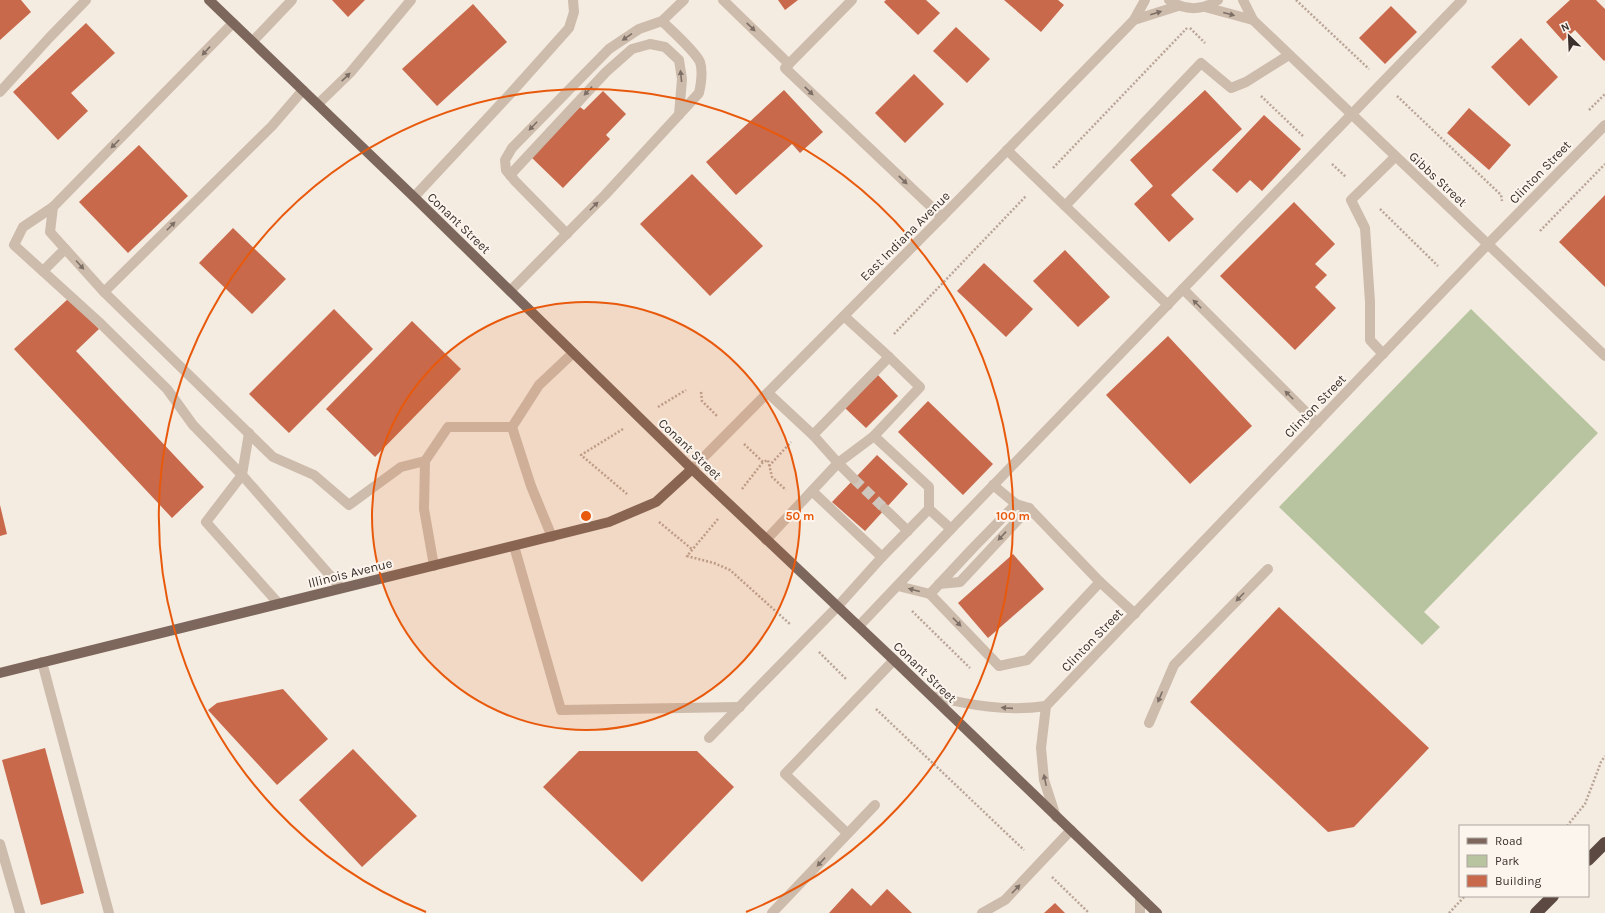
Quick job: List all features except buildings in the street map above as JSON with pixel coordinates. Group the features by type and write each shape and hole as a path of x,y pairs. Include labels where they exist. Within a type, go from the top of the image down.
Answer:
{"highway":[{"path":"1589,859 1605,843"},
{"path":"1536,913 1552,897"}],"main road":[{"name":"Conant Street","path":"209,0 414,197 639,419 859,626 1157,913"},
{"name":"Illinois Avenue","path":"0,673 609,522 656,502 692,469"}],"street":[{"path":"0,92 86,0"},
{"path":"253,41 292,0"},
{"path":"318,104 350,73 411,0"},
{"path":"414,197 506,99 569,28 574,12 573,0"},
{"path":"567,234 510,175 506,170 505,160 512,148 609,49 639,29 662,21 684,0"},
{"path":"723,0 789,64"},
{"path":"852,0 785,68 942,217"},
{"name":"East Indiana Avenue","path":"692,469 942,217 1134,20 1145,0"},
{"path":"1169,0 1178,6"},
{"path":"1205,8 1218,0"},
{"name":"Gibbs Street","path":"1243,0 1253,20 1605,356"},
{"path":"859,626 951,528 1462,0"},
{"name":"East Indiana Avenue","path":"1134,20 1178,6"},
{"name":"Gibbs Street","path":"1178,6 1191,9 1205,8 1253,20"},
{"path":"510,291 605,195 699,93 701,78 700,63 694,54 662,21"},
{"path":"233,23 53,207 23,227 14,245 101,324 167,389 193,425 242,475 341,588"},
{"path":"510,175 606,72 632,49 650,44 665,47 679,60 682,79 679,115"},
{"path":"1065,206 1201,62 1231,88 1246,82 1290,55"},
{"path":"104,292 272,126 303,90"},
{"name":"Clinton Street","path":"1046,706 1488,244 1605,124"},
{"path":"1007,150 1168,305"},
{"path":"1383,354 1370,340 1370,302 1365,228 1351,200 1395,157"},
{"path":"53,207 50,232 104,292 273,457 314,475 349,506 401,467 425,461"},
{"path":"43,271 65,249"},
{"path":"1183,289 1317,423"},
{"path":"766,540 838,464 874,436 920,387 844,316"},
{"path":"512,427 539,386 573,353"},
{"path":"813,435 888,357"},
{"path":"768,393 813,435 838,464 854,479"},
{"path":"434,566 424,509 425,461 448,427 512,427"},
{"path":"512,427 531,486 552,537"},
{"path":"249,433 242,475 206,522 279,604"},
{"path":"874,436 928,487 930,509 951,528"},
{"path":"993,485 1016,504 1029,508 1100,582 1135,614"},
{"path":"812,491 882,557"},
{"path":"930,594 1016,504"},
{"path":"939,584 960,582 1029,508"},
{"path":"885,509 908,531"},
{"path":"709,738 838,606 882,557 930,509"},
{"path":"514,546 561,710 740,707"},
{"path":"1149,723 1174,665 1268,569"},
{"path":"895,589 930,594 999,666 1027,660 1100,582"},
{"path":"848,833 785,774 894,660"},
{"path":"42,662 109,913"},
{"path":"932,696 960,703 998,707 1026,709 1046,706 1041,748 1044,780 1056,817"},
{"path":"772,913 875,804"},
{"path":"982,913 1006,900 1071,830"},
{"path":"0,844 20,913"},
{"path":"1140,897 1140,913"}],"path":[{"path":"1296,0 1501,195 1502,201"},
{"path":"1540,231 1605,164"},
{"path":"1433,272 1438,266 1441,266"},
{"path":"686,390 581,455 693,550"},
{"path":"701,392 702,401 763,462 768,460 772,477 800,504"},
{"path":"687,556 714,563 730,570 806,639 862,695 1089,913"},
{"path":"895,589 974,672"},
{"path":"1567,825 1585,804 1601,762 1605,756"},
{"path":"1448,913 1464,897"}],"green space":[{"path":"1471,309 1598,433 1424,612 1440,627 1422,645 1279,507"}],"tunnel":[{"path":"854,479 885,509"}]}
